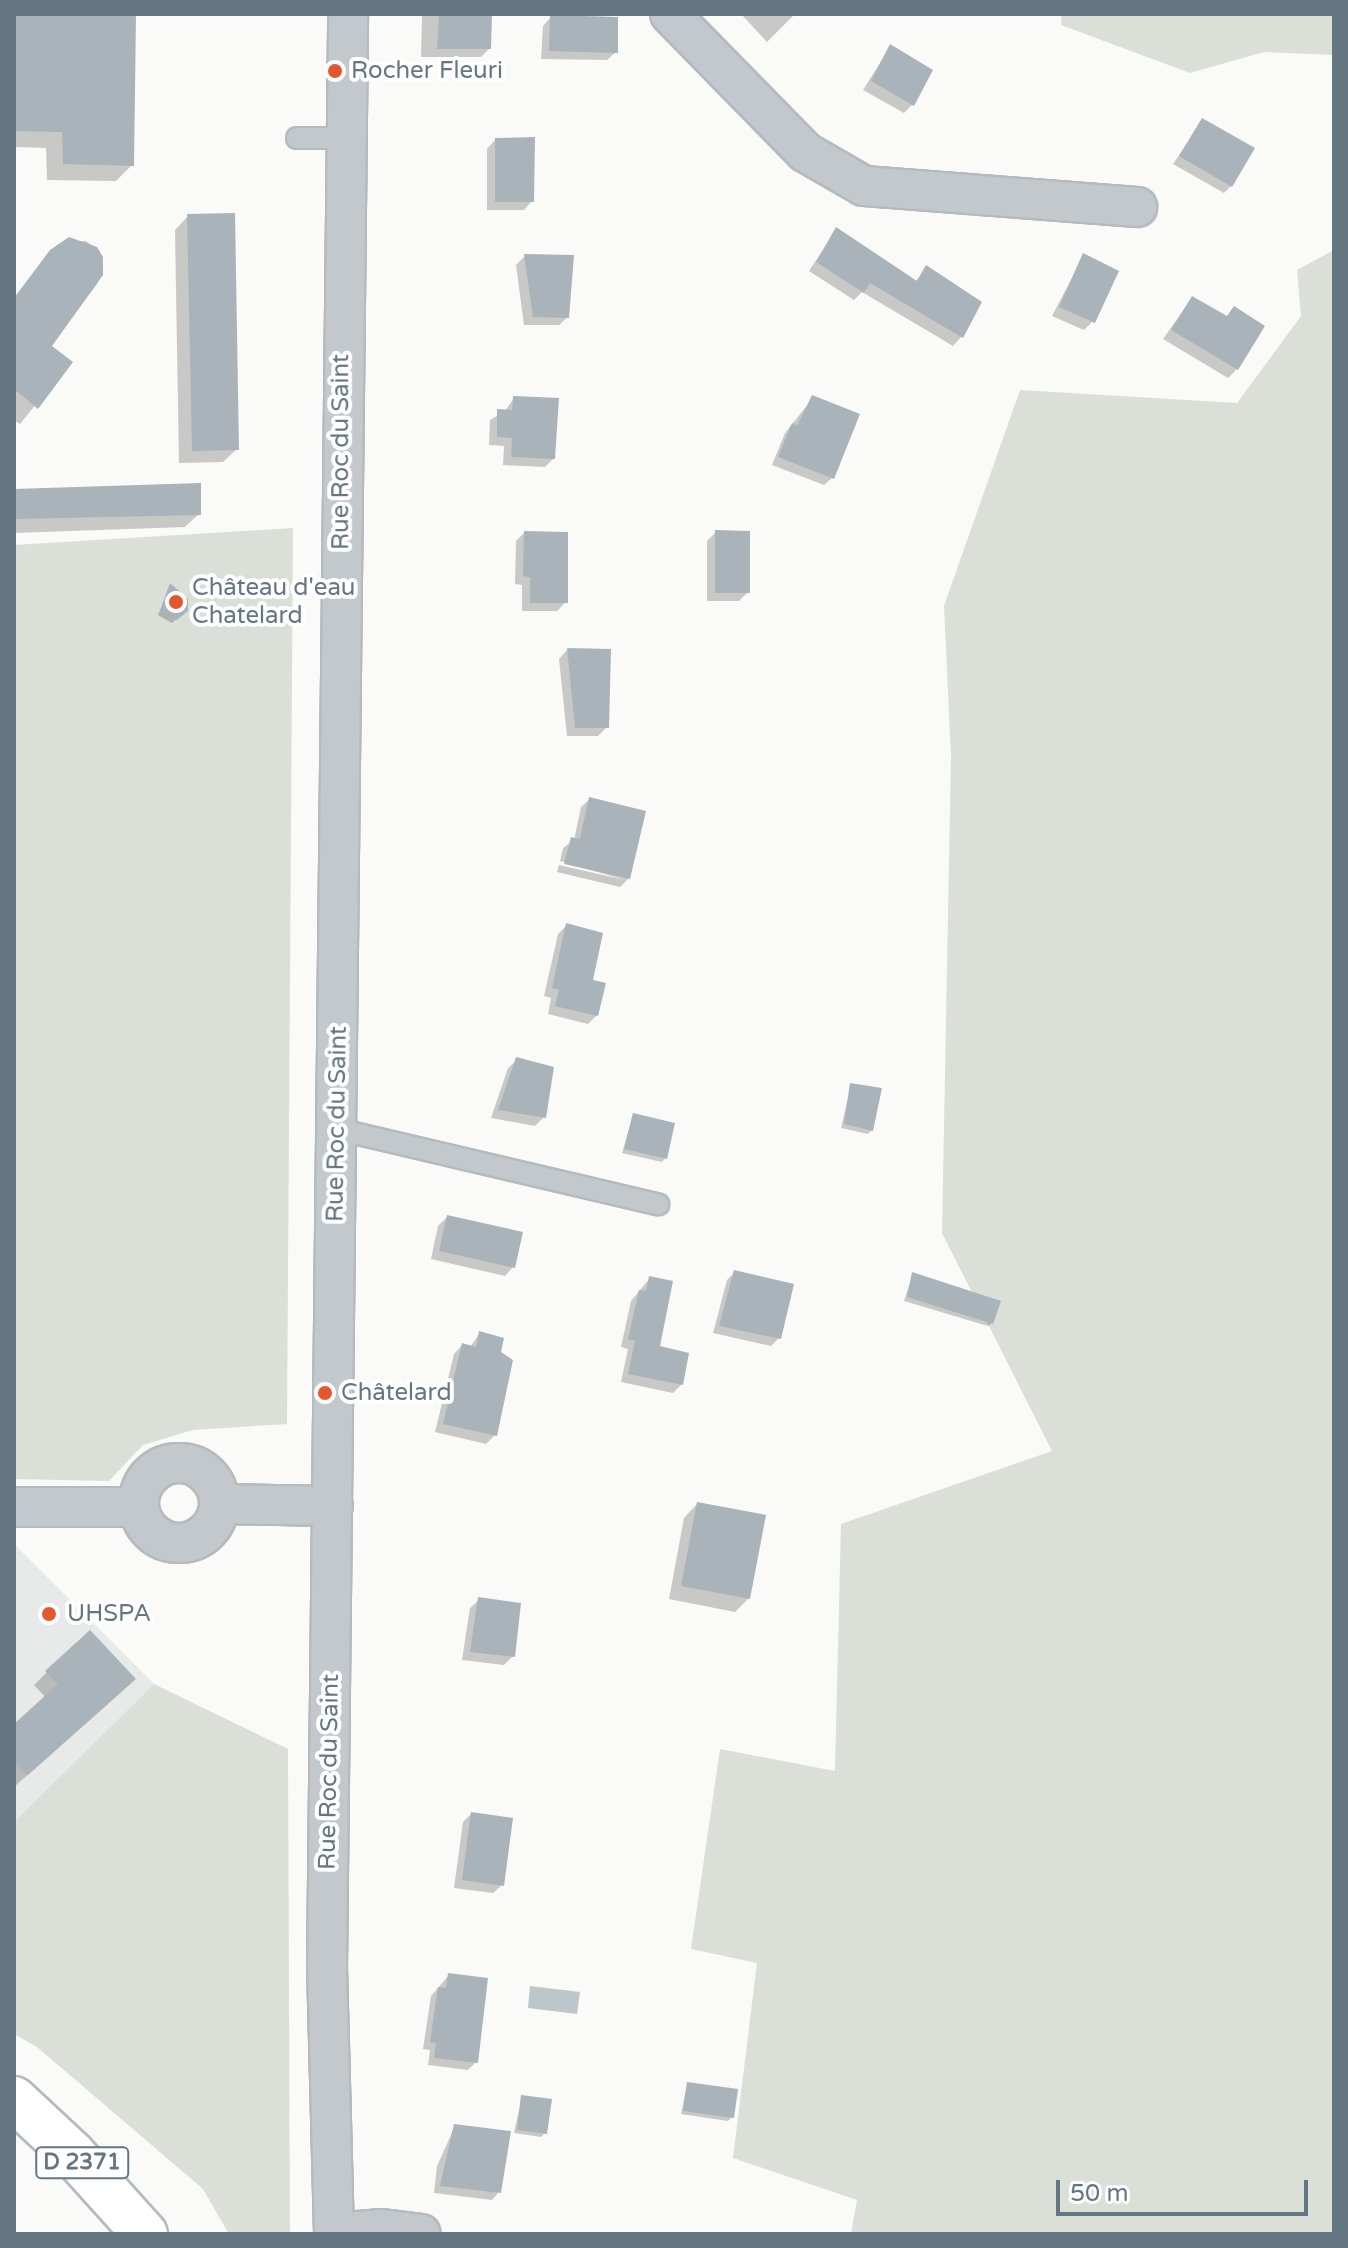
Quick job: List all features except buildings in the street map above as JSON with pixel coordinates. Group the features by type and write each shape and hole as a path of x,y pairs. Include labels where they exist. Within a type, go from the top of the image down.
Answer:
{"main road":[{"name":"D 2371","path":"14,2099 72,2153 145,2234"},
{"name":"D 2371","path":"14,2133 106,2234"}],"street":[{"name":"Rue Roc du Saint","path":"334,2233 327,2045 348,14"},
{"path":"670,14 805,152 864,186 1137,207"},
{"path":"177,1462 202,1469 212,1479 220,1504 217,1517 200,1538 173,1543 150,1531 138,1507 153,1471 177,1462"},
{"path":"220,1504 333,1506"},
{"path":"14,1507 138,1507"},
{"path":"334,2233 382,2229 421,2234"}],"lane":[{"path":"297,138 345,138"},
{"path":"337,1129 658,1204"}],"shaded area":[{"path":"1062,14 1334,14 1334,55 1264,52 1190,73 1061,25"},
{"path":"1334,250 1334,2234 851,2234 857,2200 733,2158 757,1963 691,1949 720,1749 835,1771 841,1524 1052,1451 942,1233 951,756 944,606 1020,390 1237,403 1301,316 1297,270"},
{"path":"293,528 287,1424 193,1430 143,1445 109,1481 14,1479 14,545"},
{"name":"UHSPA","path":"14,1544 154,1684 14,1822"},
{"path":"154,1684 288,1749 290,2234 229,2234 203,2189 37,2047 14,2034 14,1822"},
{"path":"530,1986 580,1992 577,2014 528,2008"}],"place":[{"name":"Rocher Fleuri","path":"335,71"},
{"name":"Château d'eau Chatelard","path":"176,602"},
{"name":"Châtelard","path":"325,1393"},
{"name":"UHSPA","path":"49,1614"}]}
